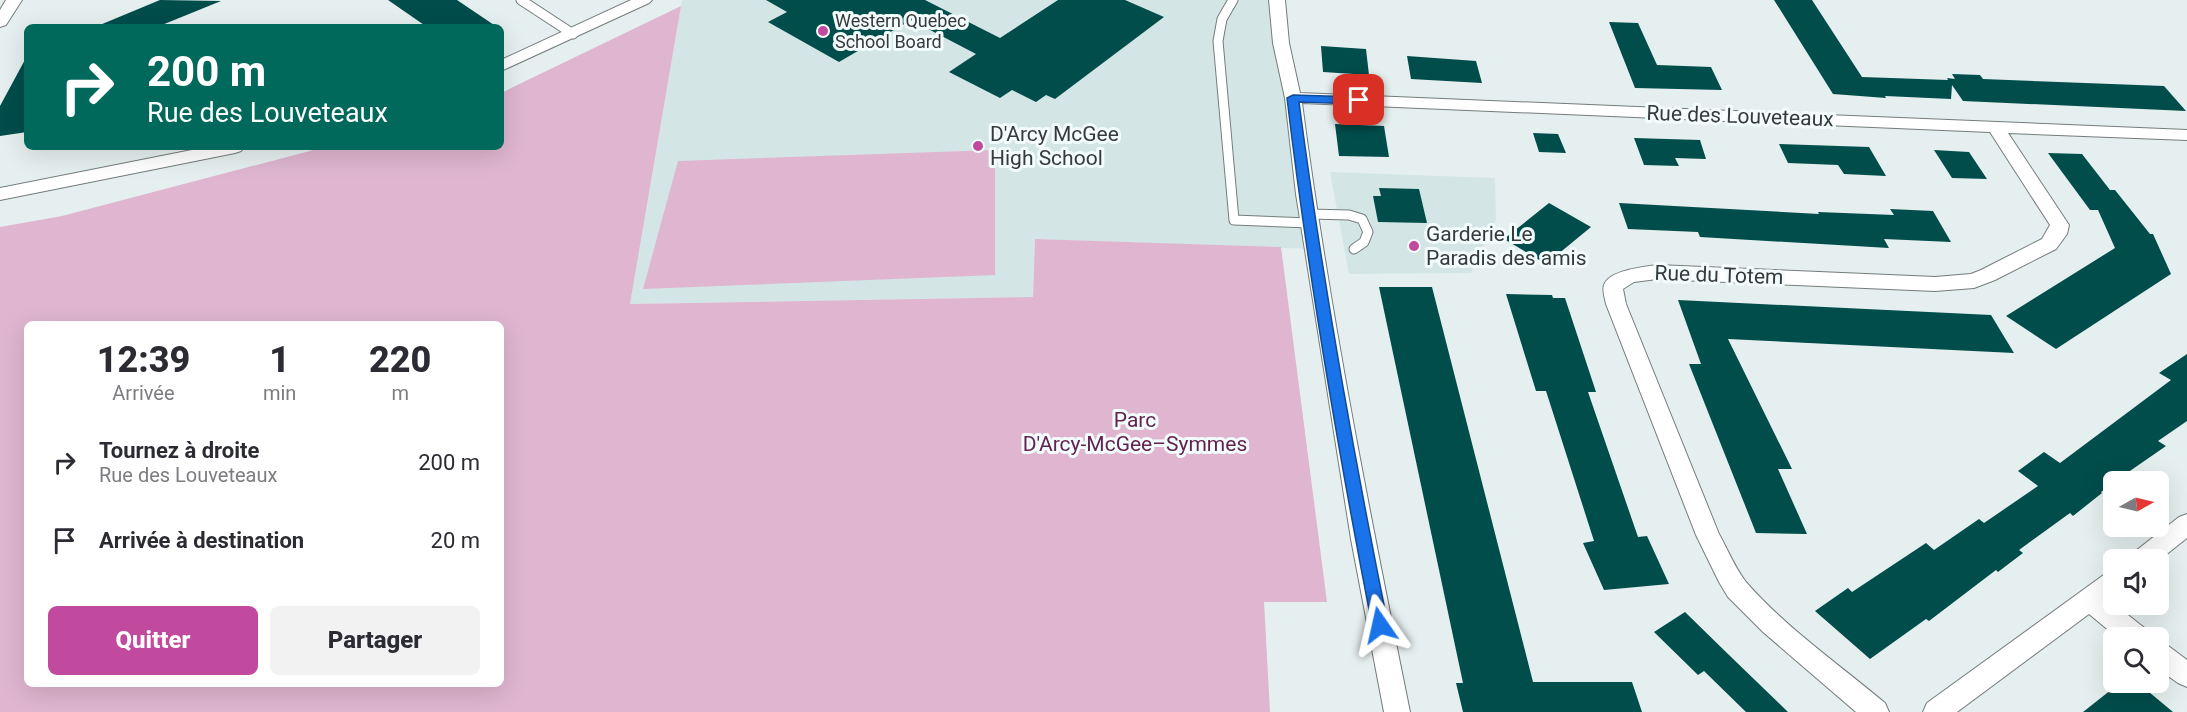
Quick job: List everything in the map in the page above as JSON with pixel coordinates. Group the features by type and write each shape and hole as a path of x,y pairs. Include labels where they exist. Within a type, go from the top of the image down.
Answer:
{"street":[{"path":"0,22 14,0"},
{"path":"504,65 644,0"},
{"path":"1277,0 1281,43 1293,98 1310,219 1363,538 1397,712"},
{"name":"Rue des Louveteaux","path":"1293,98 2187,135"},
{"name":"Rue du Totem","path":"1876,712 1772,624 1737,589 1728,575 1708,535 1668,436 1616,304 1613,286 1629,276 1657,272 1945,284 1974,281 2049,244 2057,234 2060,225 1995,127"},
{"path":"0,194 221,150"},
{"path":"2156,549 2187,524"},
{"path":"1936,712 2103,590"},
{"path":"2090,600 2124,627"},
{"path":"2169,661 2187,675"}],"lane":[{"path":"521,0 573,34"},
{"path":"1233,0 1224,12 1218,28 1218,41 1234,220 1310,219 1349,215 1362,219 1368,232 1364,242 1354,249"}],"shaded area":[{"name":"D'Arcy McGee High School","path":"682,0 1277,0 1315,249 1035,239 1033,297 630,304"},
{"name":"Garderie Le Paradis des amis","path":"1330,172 1495,178 1496,219 1471,273 1349,274"}],"green space":[{"name":"Parc D'Arcy-McGee–Symmes","path":"681,6 630,304 1033,297 1035,239 1281,247 1327,602 1264,602 1270,712 0,712 0,227 62,216 314,150 504,150 504,92"},
{"path":"995,150 995,275 643,289 678,161"}],"building":[{"path":"160,0 221,1 164,24 102,24"},
{"path":"388,0 457,0 493,24 423,24"},
{"path":"766,0 925,0 1000,38 1058,0 1125,0 1164,17 1055,99 1046,95 1036,102 1012,90 1000,98 949,72 976,54 911,20 839,62 768,22 787,12"},
{"path":"1774,0 1812,0 1862,77 1948,80 1947,78 1955,79 1952,74 1980,75 1983,79 2164,86 2186,111 1963,101 1952,85 1951,99 1833,94"},
{"path":"1609,22 1638,23 1657,65 1711,67 1722,90 1635,88"},
{"path":"1321,46 1366,49 1369,75 1323,72"},
{"path":"1407,56 1476,61 1482,83 1411,79"},
{"path":"24,62 24,132 0,136 0,106"},
{"path":"1335,124 1384,126 1389,157 1339,156"},
{"path":"1533,133 1558,134 1566,153 1539,152"},
{"path":"1634,138 1700,140 1706,159 1675,158 1679,166 1644,165"},
{"path":"1779,144 1869,147 1886,176 1844,174 1838,165 1788,163"},
{"path":"1934,150 1969,152 1987,179 1952,178"},
{"path":"2048,153 2082,154 2110,190 2115,190 2150,234 2153,234 2171,274 2056,349 2006,316 2115,248 2098,210 2090,210"},
{"path":"1379,188 1419,189 1427,223 1378,222 1373,196 1381,196"},
{"path":"1549,203 1591,227 1546,264 1504,239"},
{"path":"1619,203 1819,214 1818,212 1894,215 1890,209 1933,211 1951,242 1884,239 1889,248 1700,237 1698,232 1628,229"},
{"path":"1379,287 1432,287 1533,682 1632,682 1642,712 1463,712 1456,683 1463,683"},
{"path":"1506,294 1552,295 1553,298 1565,298 1596,392 1588,392 1638,537 1647,536 1669,584 1604,590 1583,543 1594,541 1546,391 1536,391"},
{"path":"1678,300 1991,315 2014,353 1728,339 1792,469 1778,469 1807,534 1756,533 1689,364 1701,364"},
{"path":"2187,354 2187,421 2158,441 2166,446 2130,471 2103,471 2102,493 2073,516 2070,513 2019,550 2023,553 1998,572 1996,570 1929,621 1926,619 1870,659 1815,611 1848,588 1852,592 1926,543 1934,550 1979,519 1984,523 2038,486 2018,471 2044,452 2060,463 2171,380 2159,373"},
{"path":"1685,612 1788,712 1746,712 1704,671 1698,675 1654,632"},
{"path":"2107,693 2150,693 2173,712 2083,712"}],"place":[{"name":"Western Quebec School Board","path":"823,31"},
{"name":"D'Arcy McGee High School","path":"978,146"},
{"name":"Garderie Le Paradis des amis","path":"1414,246"}],"route":[{"path":"1359,100 1293,98 1305,194 1363,538 1380,625"}]}
